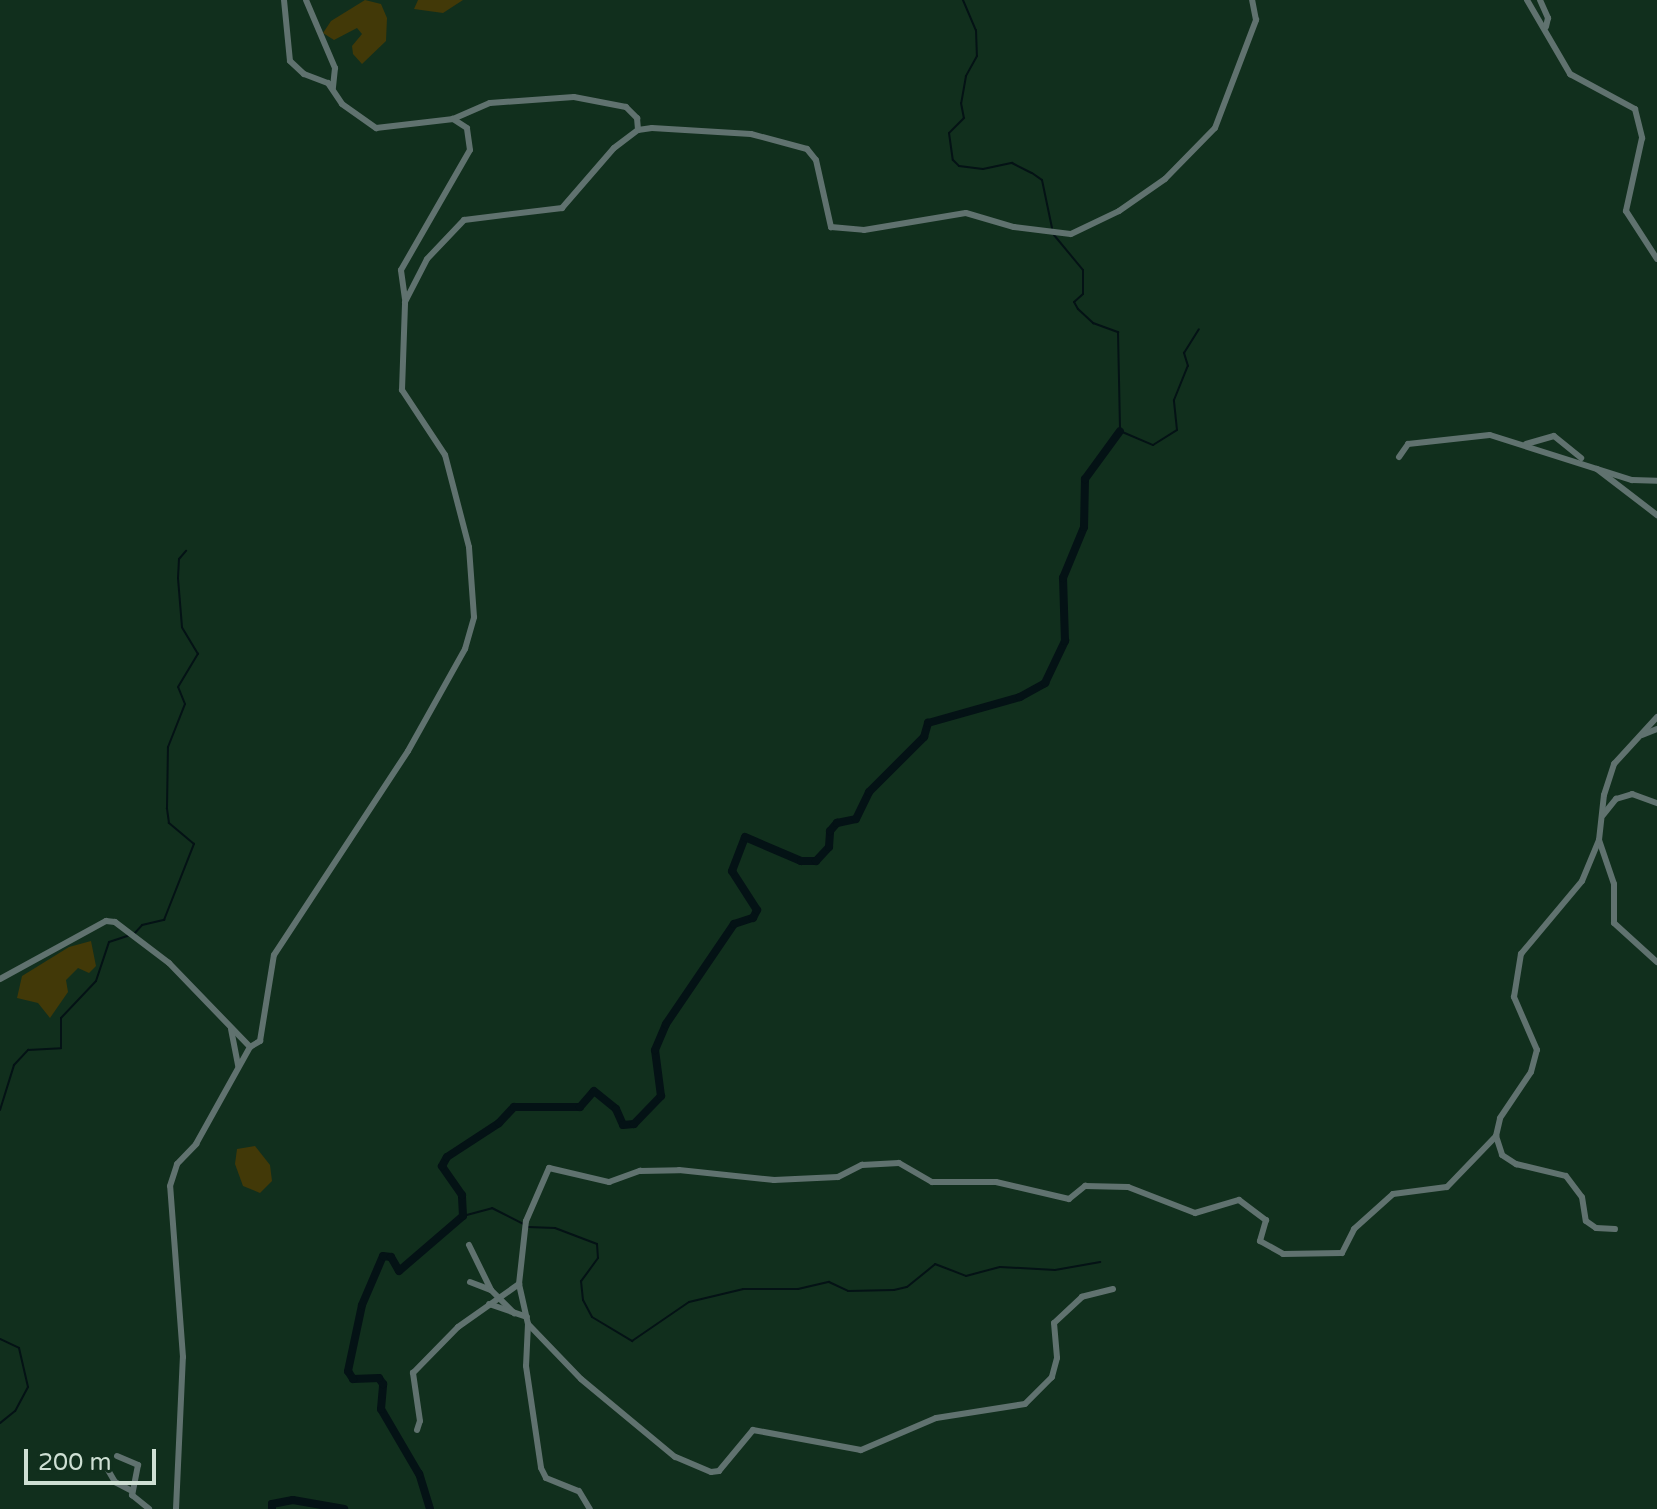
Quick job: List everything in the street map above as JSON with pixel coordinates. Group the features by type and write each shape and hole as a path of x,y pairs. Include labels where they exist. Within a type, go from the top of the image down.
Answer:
{"street":[{"path":"284,0 290,61 333,88 342,104 376,128 453,119 476,105 574,97 626,107 637,118 638,130"},
{"path":"306,0 335,68 333,88"},
{"path":"405,302 414,279 448,231 464,220 562,208 598,164 638,130 751,134 807,149 816,160 831,227 918,225 966,213 1053,233 1071,234 1119,211 1198,149 1215,128 1236,80 1256,20 1252,0"},
{"path":"1527,0 1546,27 1570,74 1635,109 1642,138 1626,211 1657,259"},
{"path":"1540,0 1548,18 1546,27"},
{"path":"176,1509 183,1357 170,1186 177,1164 196,1144 250,1047 260,1041 274,955 408,751 465,649 474,617 469,547 445,455 402,390 405,302 401,270 470,150 467,128 453,119"},
{"path":"1399,457 1408,444 1490,435 1587,462 1632,480 1657,481"},
{"path":"1524,444 1554,436 1657,514"},
{"path":"1615,1229 1596,1228 1586,1221 1582,1197 1566,1176 1516,1164 1497,1147 1496,1136 1500,1118 1531,1072 1537,1050 1514,997 1521,954 1582,881 1599,840 1614,764 1657,717"},
{"path":"1639,736 1657,729"},
{"path":"1602,815 1616,799 1632,794 1657,803"},
{"path":"1599,840 1614,884 1614,923 1657,962"},
{"path":"0,979 106,921 139,937 250,1047"},
{"path":"230,1026 238,1068"},
{"path":"590,1509 579,1491 546,1478 541,1468 526,1366 528,1320 519,1284 526,1221 549,1168 609,1182 640,1171 679,1170 717,1170 774,1180 838,1177 862,1165 899,1163 932,1182 996,1182 1069,1199 1085,1186 1128,1187 1195,1213 1239,1200 1266,1220 1260,1241 1283,1254 1334,1257 1342,1253 1354,1229 1393,1194 1447,1187 1468,1160 1496,1136"},
{"path":"469,1245 491,1290"},
{"path":"470,1282 491,1290 514,1313"},
{"path":"417,1430 413,1373 486,1304 519,1284"},
{"path":"486,1304 528,1320 620,1415 675,1457 711,1472 719,1471 753,1430 861,1450 936,1418 1004,1412 1025,1404 1052,1377 1057,1358 1054,1323 1082,1297 1113,1289"},
{"path":"117,1456 138,1465 132,1491"},
{"path":"108,1470 115,1482 132,1491 149,1509"}],"shaded area":[{"path":"365,0 381,4 387,18 386,41 362,64 353,54 352,46 362,34 357,28 334,40 323,33 331,21"},
{"path":"418,0 463,0 443,13 414,9"},
{"path":"91,941 96,966 89,973 78,968 66,980 68,992 50,1018 38,1003 17,998 22,976 69,947"},
{"path":"255,1146 270,1165 272,1181 260,1193 243,1186 235,1164 237,1149"}],"waterway":[{"path":"963,0 976,30 977,56 966,76 961,103 964,118 949,133 953,160 959,166 983,169 1012,163 1032,173 1042,180 1052,228"},
{"path":"1054,235 1083,270 1083,294 1074,302 1078,309 1093,323 1118,332 1120,431 1153,445 1177,430 1174,400 1188,366 1184,353 1199,329"},
{"path":"430,1509 419,1474 381,1409 383,1384 379,1378 353,1379 348,1371 362,1305 383,1256 391,1257 399,1271 463,1216 462,1195 442,1166 447,1157 499,1123 514,1107 580,1107 594,1091 616,1109 623,1125 634,1124 661,1096 655,1050 666,1024 734,924 753,918 757,910 732,871 745,837 801,861 816,861 829,847 830,831 837,823 856,819 869,792 924,737 928,723 1020,697 1045,683 1065,641 1063,578 1084,527 1085,479 1120,431"},
{"path":"134,934 142,925 164,920 194,844 169,823 167,808 168,747 185,704 178,687 198,654 182,627 178,578 179,559 186,551"},
{"path":"0,1110 14,1065 28,1050 61,1048 61,1018 96,981 109,942 128,936"},
{"path":"463,1216 492,1208 523,1224"},
{"path":"528,1227 555,1228 597,1244 598,1258 581,1281 583,1300 592,1317 632,1341 689,1302 743,1289 798,1289 829,1282 848,1291 894,1290 907,1287 935,1264 966,1276 1000,1267 1055,1270 1100,1262"},
{"path":"0,1339 19,1348 28,1387 15,1411 0,1423"},
{"path":"272,1509 272,1504 293,1500 344,1509"}]}
